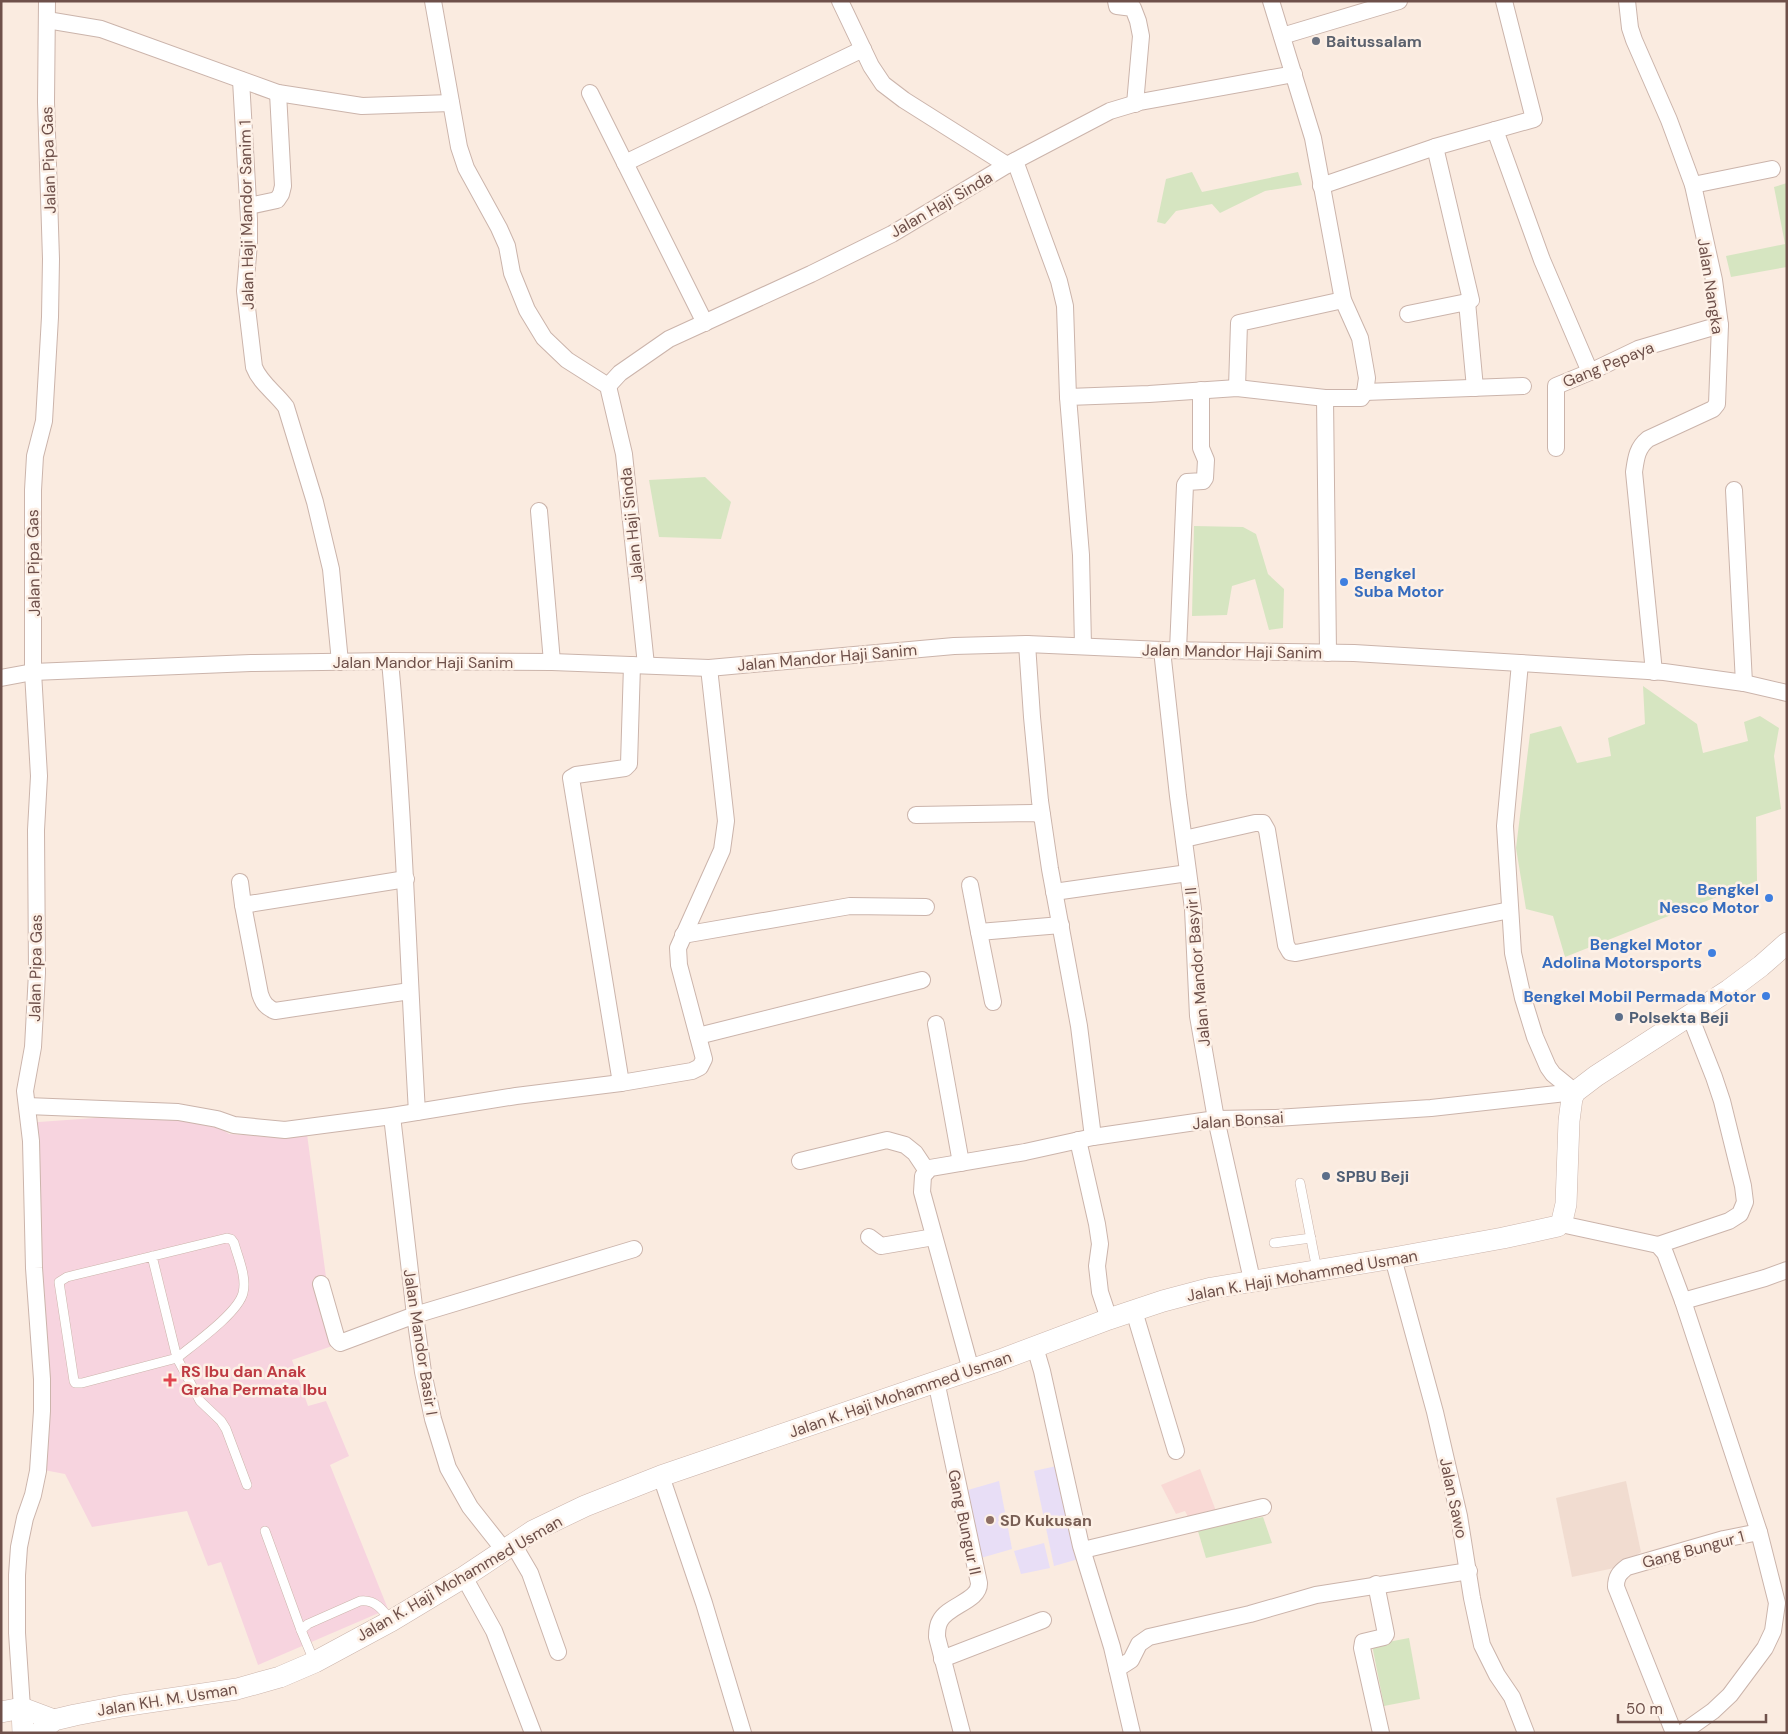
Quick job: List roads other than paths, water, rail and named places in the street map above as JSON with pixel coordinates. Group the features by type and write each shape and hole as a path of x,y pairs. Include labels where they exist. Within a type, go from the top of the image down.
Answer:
{"street":[{"name":"Jalan Pipa Gas","path":"22,1708 17,1633 17,1575 23,1528 38,1471 42,1411 42,1379 34,1268 31,1141 25,1091 33,1047 37,973 36,830 39,776 33,672 33,490 35,456 44,421 50,317 50,232 46,102 47,1"},
{"path":"433,1 459,147 466,168 507,246 512,273 527,310 544,338 567,360 608,386"},
{"path":"840,1 877,77 883,84 904,100 1011,163 1059,281 1065,306 1068,397 1081,555 1083,646"},
{"path":"1116,1 1117,6 1132,8 1138,21 1141,36 1135,104"},
{"path":"1068,397 1237,388 1325,398 1361,398 1366,392 1367,378 1360,338 1343,300 1313,138 1271,1"},
{"path":"1282,36 1399,1"},
{"path":"1321,186 1435,147 1534,119 1504,1"},
{"name":"Jalan Nangka","path":"1627,1 1630,28 1634,40 1669,120 1693,185 1714,280 1720,325 1717,404 1712,409 1648,439 1641,445 1636,457 1634,472 1654,672"},
{"path":"47,20 100,29 278,93 362,106 451,103"},
{"path":"625,163 863,49"},
{"name":"Jalan Haji Sinda","path":"620,1083 572,778 576,775 624,768 629,764 639,665 624,454 608,386 620,373 669,340 892,234 1011,163 1110,111 1135,104 1294,74"},
{"name":"Jalan Haji Mandor Sanim 1","path":"241,80 249,206 249,243 244,291 254,367 258,378 276,394 286,407 315,502 331,569 340,662"},
{"path":"249,206 277,200 281,194 283,186 278,93"},
{"path":"590,93 704,323"},
{"path":"1495,130 1542,260 1590,372"},
{"path":"1408,314 1471,300 1435,147"},
{"path":"1693,185 1772,169"},
{"path":"1237,388 1239,323 1343,300"},
{"path":"1467,302 1475,388"},
{"name":"Gang Pepaya","path":"1556,448 1556,386 1638,350 1720,325"},
{"path":"1366,392 1523,386"},
{"name":"Jalan Mandor Basyir II","path":"1201,390 1202,448 1206,460 1205,478 1203,481 1187,482 1185,486 1170,650 1184,839 1193,909 1198,1016 1216,1119 1252,1280"},
{"path":"1325,398 1328,653"},
{"path":"1734,490 1744,683"},
{"path":"539,511 552,662"},
{"path":"1027,644 1042,815 1080,1034 1085,1139 1100,1244 1097,1266 1100,1292 1109,1319"},
{"name":"Jalan Mandor Haji Sanim","path":"1,678 33,672 251,663 390,661 552,662 709,668 935,648 1027,644 1170,650 1328,653 1654,672"},
{"path":"390,661 406,879 410,991 418,1112"},
{"path":"1520,663 1505,826 1513,953 1535,1037 1548,1067 1553,1074 1575,1092"},
{"path":"27,1106 178,1112 217,1119 234,1125 285,1130 392,1116 516,1096 620,1083 692,1071 700,1067 704,1059 679,965 678,948 722,850 725,837 726,821 709,668"},
{"path":"1654,672 1744,683 1787,693"},
{"path":"916,814 1042,815"},
{"path":"1184,839 1255,823 1263,823 1267,830 1286,945 1290,952 1296,953 1510,910"},
{"path":"1054,892 1188,873"},
{"path":"243,905 406,879"},
{"path":"240,882 260,994 268,1008 275,1011 410,991"},
{"path":"970,885 993,1002"},
{"path":"683,935 850,906 926,907"},
{"path":"979,932 1061,925"},
{"path":"1690,1016 1722,1101 1743,1186 1745,1202 1740,1214 1729,1221 1658,1246 1561,1224 1566,1204 1569,1121 1572,1098 1575,1092 1596,1076 1729,990 1762,966 1787,944"},
{"path":"698,1036 922,980"},
{"path":"936,1024 961,1163"},
{"name":"Jalan Bonsai","path":"927,1171 930,1168 1085,1139 1216,1119 1276,1118 1431,1108 1575,1092"},
{"name":"Jalan Mandor Basir I","path":"392,1116 415,1315 425,1382 433,1419 448,1468 470,1507 509,1547 530,1573 558,1652"},
{"path":"800,1161 887,1140 905,1145 915,1153 927,1171 923,1176 922,1192 971,1370"},
{"name":"Jalan K. Haji Mohammed Usman","path":"280,1677 314,1662 391,1621 464,1577 533,1531 585,1506 661,1476 1035,1348 1134,1310 1212,1288 1503,1238 1561,1224"},
{"path":"869,1237 882,1246 934,1237"},
{"name":"Gang Bungur 1","path":"1658,1246 1665,1253 1683,1301 1759,1532 1724,1539 1627,1567 1619,1572 1616,1587 1674,1733"},
{"path":"320,1284 337,1340 340,1343 415,1315 634,1250"},
{"name":"Jalan Sawo","path":"1392,1258 1435,1412 1459,1516 1482,1645 1497,1675 1512,1697 1526,1733"},
{"path":"1683,1301 1787,1270"},
{"path":"1134,1310 1176,1451"},
{"path":"1035,1348 1083,1550 1117,1669 1132,1733"},
{"name":"Gang Bungur II","path":"936,1381 979,1588 971,1597 945,1614 940,1620 938,1627 937,1637 962,1733"},
{"path":"661,1476 704,1603 743,1733"},
{"path":"1083,1550 1263,1507"},
{"path":"1682,1733 1713,1711 1730,1695 1765,1648 1773,1631 1777,1604 1759,1532"},
{"path":"1117,1669 1131,1660 1139,1644 1149,1637 1250,1614 1316,1595 1376,1584 1468,1571"},
{"path":"464,1577 494,1631 533,1733"},
{"path":"1376,1584 1386,1634 1384,1637 1363,1642 1362,1648 1381,1733"},
{"path":"942,1659 1043,1620"},
{"name":"Jalan KH. M. Usman","path":"46,1726 122,1706 237,1689 280,1677"},
{"path":"1,1712 22,1708 46,1726"},
{"path":"22,1708 23,1733"}],"lane":[{"path":"1300,1183 1317,1271"},
{"path":"228,1238 232,1239 243,1276 244,1291 235,1309 177,1358 82,1383 75,1383 59,1282 67,1277 228,1238"},
{"path":"1274,1243 1311,1238"},
{"path":"152,1256 177,1358 200,1401 221,1421 226,1429 247,1485"},
{"path":"265,1531 314,1662"},
{"path":"301,1630 308,1624 351,1605 368,1600 374,1602 391,1621"}],"place":[{"name":"Baitussalam","path":"1316,41"},
{"name":"Bengkel Suba Motor","path":"1344,582"},
{"name":"Bengkel Nesco Motor","path":"1769,898"},
{"name":"Bengkel Motor Adolina Motorsports","path":"1712,953"},
{"name":"Bengkel Mobil Permada Motor","path":"1766,996"},
{"name":"Polsekta Beji","path":"1619,1017"},
{"name":"SPBU Beji","path":"1326,1176"},
{"name":"RS Ibu dan Anak Graha Permata Ibu","path":"170,1380"},
{"name":"SD Kukusan","path":"990,1520"}]}
